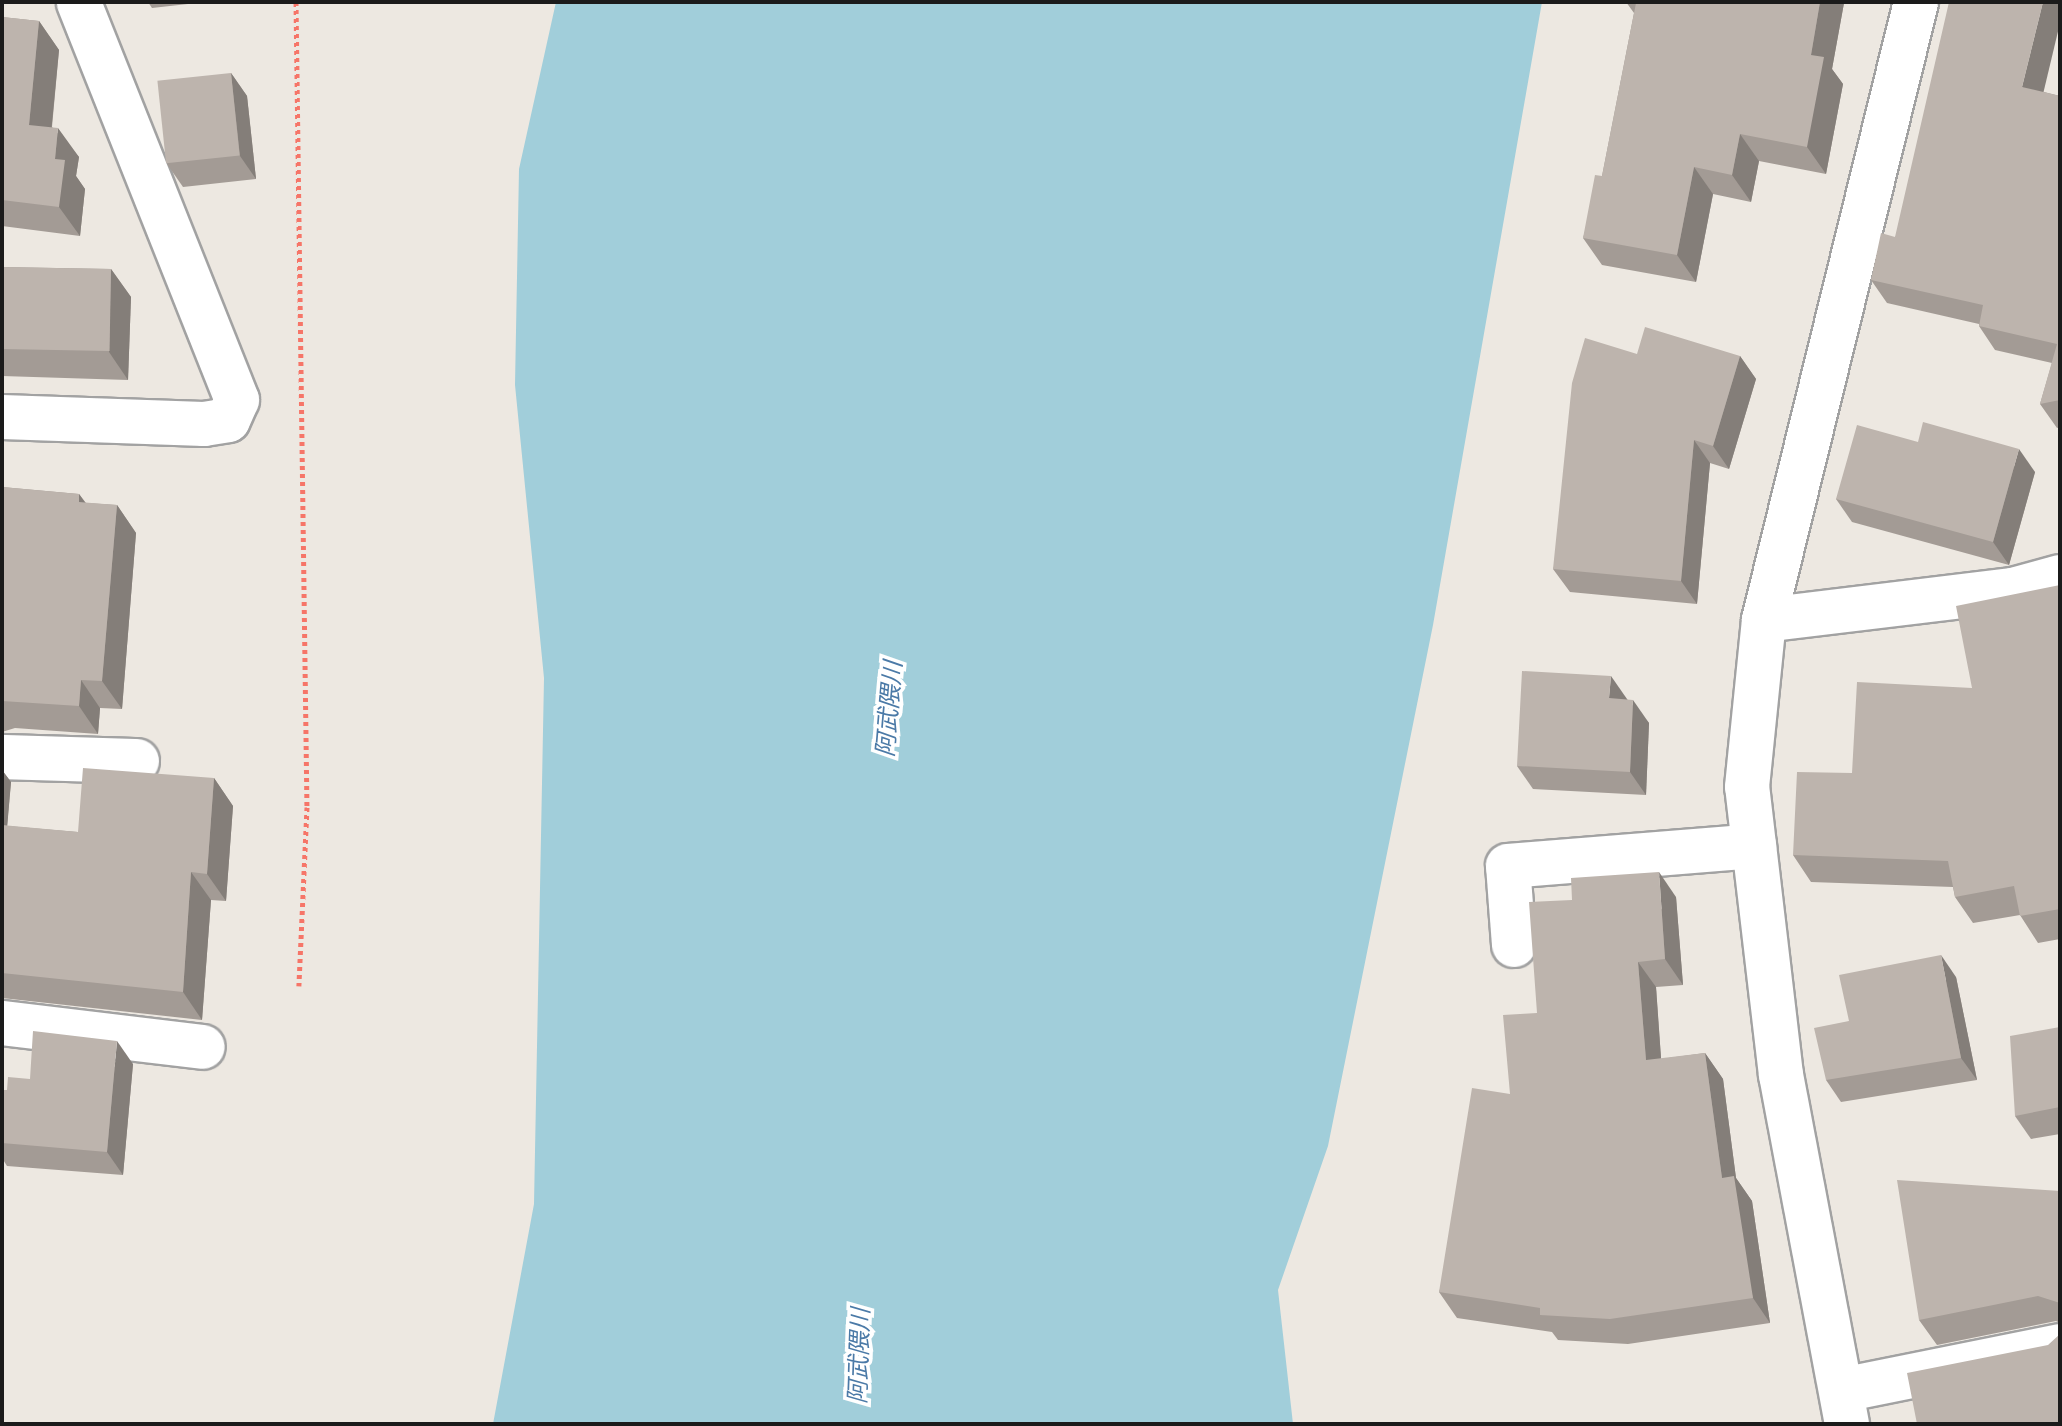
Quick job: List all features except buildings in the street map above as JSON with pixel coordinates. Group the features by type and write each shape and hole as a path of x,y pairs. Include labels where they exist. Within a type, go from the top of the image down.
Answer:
{"street":[{"path":"2,417 204,424 228,420 237,400 79,2"},
{"path":"1916,2 1764,620 1747,787 1781,1075 1844,1407 2060,1346"},
{"path":"1764,620 2013,590 2060,577"},
{"path":"2,757 137,761"},
{"path":"1514,945 1508,866 1754,846"},
{"path":"2,1023 203,1047"}],"path":[{"path":"296,2 307,807 299,986"}],"water":[{"name":"阿武隈川","path":"556,2 1542,2 1433,625 1328,1146 1278,1290 1293,1424 493,1424 534,1204 544,678 515,385 519,169"}]}
